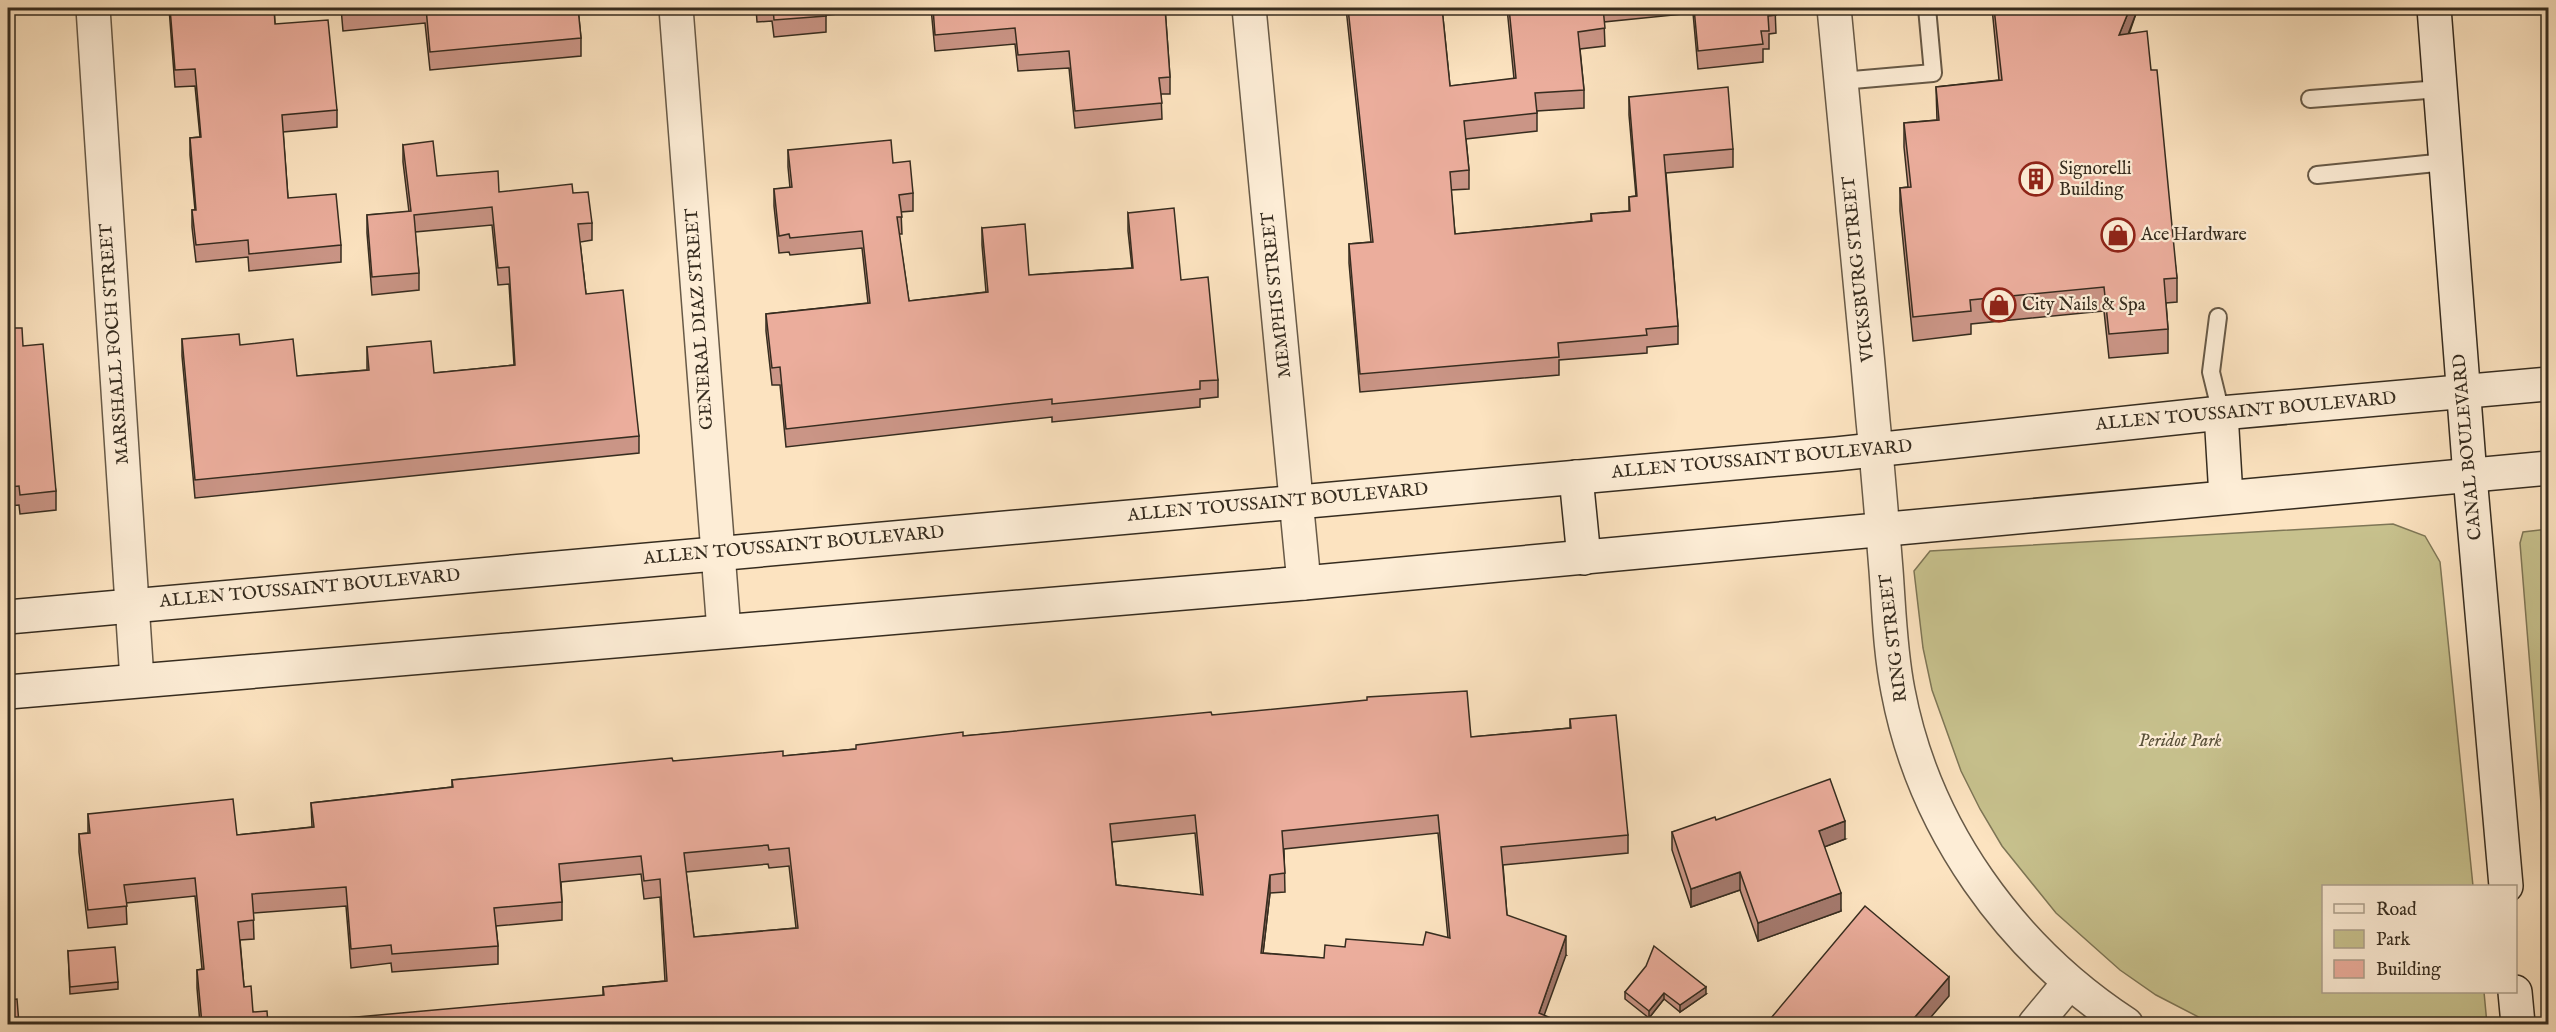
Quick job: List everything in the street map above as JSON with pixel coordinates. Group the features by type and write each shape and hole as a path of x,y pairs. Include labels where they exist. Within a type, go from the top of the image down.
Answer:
{"main road":[{"name":"MARSHALL FOCH STREET","path":"93,8 137,680"},
{"name":"GENERAL DIAZ STREET","path":"676,8 724,631"},
{"name":"MEMPHIS STREET","path":"1249,8 1304,583"},
{"name":"VICKSBURG STREET","path":"1834,8 1883,530"},
{"name":"CANAL BOULEVARD","path":"2434,8 2463,392 2506,885"},
{"name":"ALLEN TOUSSAINT BOULEVARD","path":"8,617 1876,450 2221,412 2548,384"},
{"path":"2221,412 2226,497"},
{"path":"8,692 1304,583 2548,468"},
{"path":"1576,477 1584,558"},
{"name":"RING STREET","path":"1883,530 1891,649 1898,692 1922,774 1949,833 1982,888 2031,946 2069,983 2126,1024"},
{"path":"2035,1024 2069,983"},
{"path":"2516,993 2518,1024"}],"lane":[{"path":"1841,81 1933,73 1927,8"},
{"path":"2310,99 2440,89"},
{"path":"2317,175 2446,162"},
{"path":"2218,317 2211,372 2221,412"}],"green space":[{"name":"Peridot Park","path":"2393,524 2425,536 2440,562 2473,885 2322,885 2322,993 2484,993 2487,1024 2212,1024 2156,995 2120,970 2056,913 2002,846 1961,771 1932,690 1923,648 1914,571 1930,551"},
{"path":"2548,529 2548,890 2520,543 2523,532"}],"building":[{"path":"170,8 274,8 275,24 328,20 337,110 282,115 288,198 336,194 341,245 249,254 248,240 196,245 192,210 196,210 190,138 201,137 195,69 175,70"},
{"path":"343,8 400,8 343,13"},
{"path":"426,8 578,8 581,38 430,52"},
{"path":"773,8 825,8 826,16 774,20"},
{"path":"933,8 1165,8 1170,77 1159,78 1162,103 1075,111 1069,51 1018,55 1015,28 935,35"},
{"path":"1348,8 1442,8 1450,86 1516,78 1509,8 1603,8 1605,28 1578,32 1584,90 1535,93 1537,113 1464,121 1469,170 1450,172 1455,234 1592,221 1591,214 1630,211 1629,197 1637,196 1629,97 1728,87 1733,149 1664,155 1678,326 1646,329 1647,335 1558,343 1559,357 1360,374 1349,244 1373,242"},
{"path":"1694,8 1775,8 1776,15 1768,16 1769,31 1761,31 1763,44 1698,51"},
{"name":"Signorelli Building","path":"1994,8 2130,8 2119,35 2147,31 2151,70 2157,70 2177,278 2164,279 2168,329 2109,334 2104,287 1970,300 1971,311 1913,317 1900,188 1911,187 1904,123 1939,120 1936,87 2002,80"},
{"path":"891,140 893,163 910,161 913,193 899,195 902,217 897,217 909,301 988,292 982,228 1025,224 1029,275 1133,268 1128,213 1174,208 1181,280 1208,277 1218,380 1200,381 1200,389 1052,404 1052,399 786,429 780,367 772,368 766,314 870,303 862,231 790,238 789,234 779,236 774,189 792,187 788,150"},
{"path":"8,141 10,170 8,170"},
{"path":"433,141 437,176 498,171 499,192 572,184 573,193 588,192 592,223 578,224 586,294 623,290 639,436 195,480 182,339 239,334 240,345 293,339 297,376 369,370 367,347 431,341 434,373 515,365 509,267 498,268 492,207 414,215 419,273 372,277 367,215 411,211 403,145"},
{"path":"8,266 13,328 22,328 23,346 43,344 56,491 20,495 19,486 8,487"},
{"path":"1467,691 1471,737 1571,728 1570,719 1616,715 1628,835 1501,847 1507,915 1566,936 1539,1013 1565,1024 334,1024 334,1019 604,995 603,987 667,981 660,879 644,881 641,856 559,864 562,902 494,908 498,946 392,954 391,945 351,949 346,887 252,894 254,920 238,922 244,987 251,986 253,1012 267,1011 268,1024 202,1024 197,970 204,969 195,878 124,885 127,906 88,910 79,834 90,833 88,814 233,799 237,835 314,827 311,803 453,787 452,780 672,758 673,761 783,751 783,756 856,749 856,745 963,732 963,736 1211,712 1212,715 1367,700 1367,697","holes":["1195,815 1203,895 1116,885 1110,824","1438,815 1450,938 1426,932 1423,945 1346,939 1345,947 1325,945 1324,958 1261,953 1270,875 1285,873 1282,831","768,845 769,850 789,848 798,928 694,937 684,853"]},
{"path":"1830,779 1845,821 1819,831 1841,893 1758,923 1740,872 1691,889 1672,832 1715,817 1716,820"},
{"path":"1865,906 1949,977 1909,1024 1766,1024"},
{"path":"1654,946 1706,987 1680,1005 1664,993 1649,1011 1625,992 1646,966"},
{"path":"115,947 118,982 70,987 68,951"},
{"path":"17,999 19,1024 8,1024 8,1000"}],"place":[{"name":"Signorelli Building","path":"2036,179"},
{"name":"Ace Hardware","path":"2118,235"},
{"name":"City Nails & Spa","path":"1999,305"}]}
